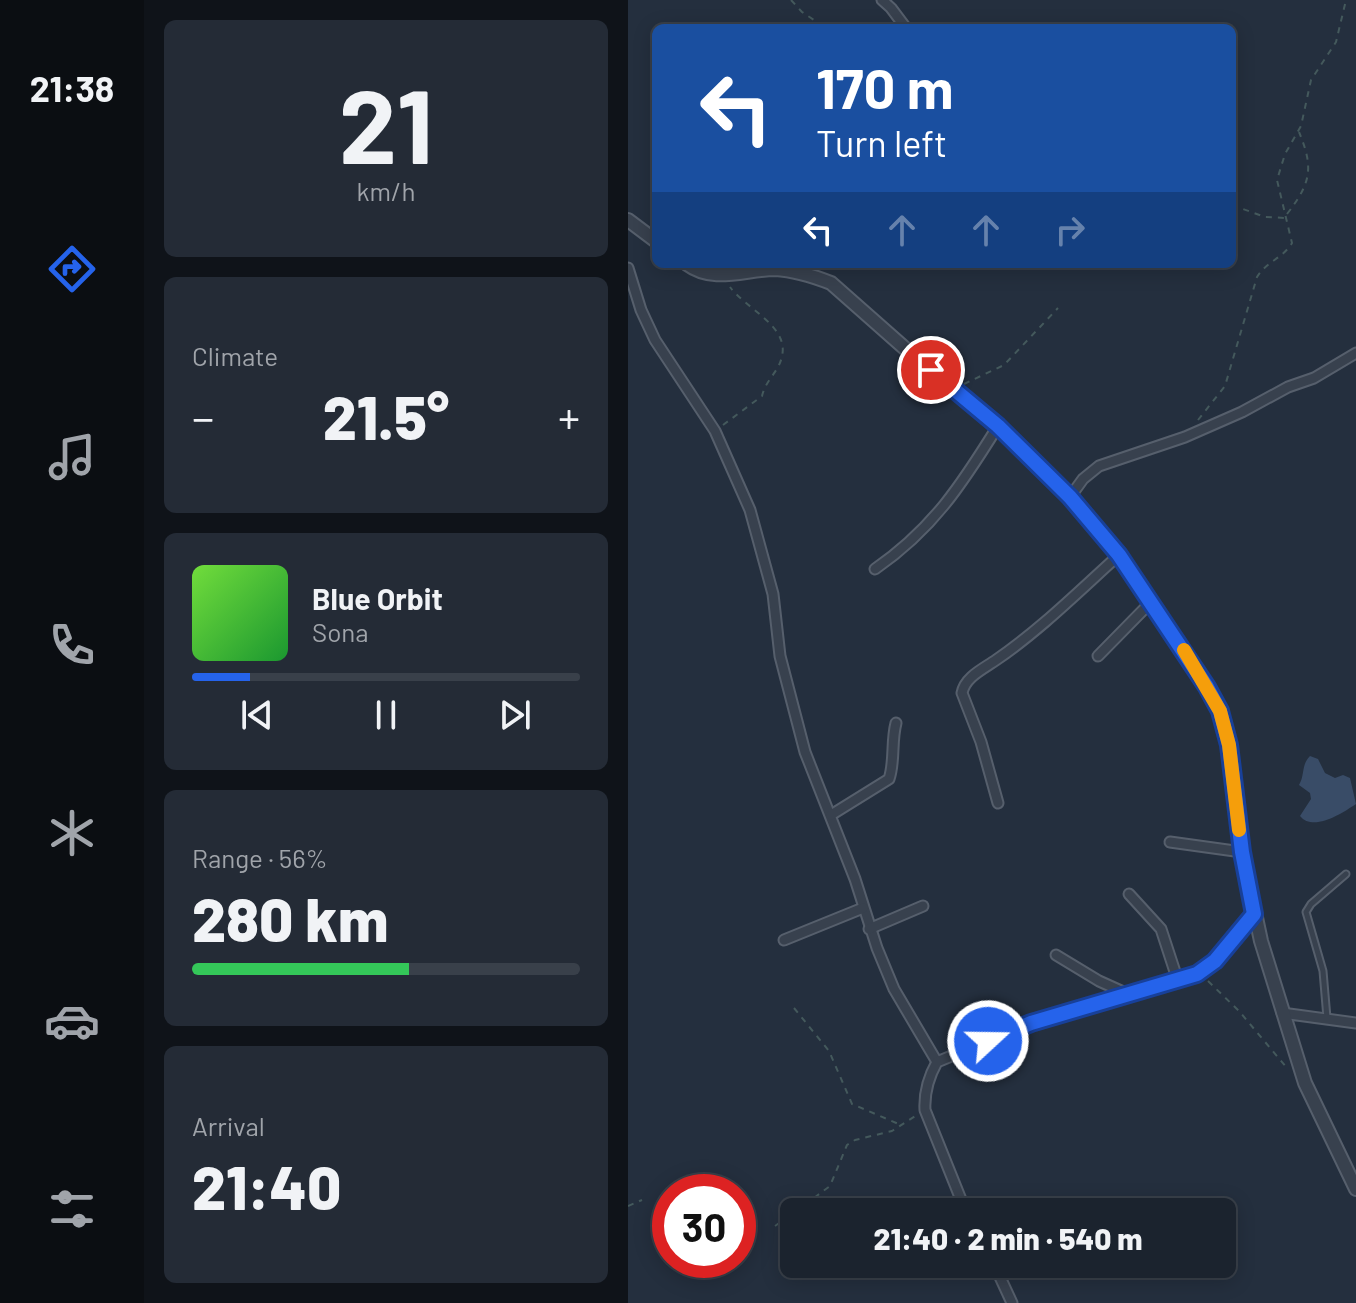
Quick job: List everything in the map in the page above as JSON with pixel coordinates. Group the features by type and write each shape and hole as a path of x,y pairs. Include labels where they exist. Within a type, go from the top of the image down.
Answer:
{"street":[{"path":"882,0 903,24"},
{"path":"628,220 652,238"},
{"path":"628,268 641,310 655,340 715,431 750,510 763,550 773,594 780,656 805,752 894,989 937,1062"},
{"path":"695,268 706,273 726,275 775,269 813,276 831,283 951,389 998,426 1070,497 1119,555 1152,601 1220,711 1229,745 1242,852 1254,914 1282,1013 1305,1083 1356,1189"},
{"path":"1070,497 1083,479 1099,466 1185,437 1242,412 1288,387 1314,378 1356,353"},
{"path":"875,569 913,541 933,521 964,482 998,426"},
{"path":"998,803 981,742 962,693 963,686 1013,649 1119,555"},
{"path":"1098,656 1152,601"},
{"path":"831,815 889,779 896,723"},
{"path":"1170,842 1242,852"},
{"path":"1129,894 1161,929 1178,981"},
{"path":"869,929 923,906"},
{"path":"784,940 863,908"},
{"path":"960,1198 925,1110 924,1095 929,1075 937,1062 1031,1023 1197,974 1215,961 1254,914"},
{"path":"1056,955 1099,981 1130,995"},
{"path":"1282,1013 1356,1023"},
{"path":"1000,1278 1012,1303"}],"lane":[{"path":"1327,1019 1323,971 1306,912 1346,874"}],"path":[{"path":"791,0 820,24"},
{"path":"1185,437 1225,386 1263,266 1287,251 1292,243 1277,180 1278,169 1298,131 1306,93 1323,59 1336,42 1346,0"},
{"path":"1287,217 1303,190 1310,168 1298,131"},
{"path":"1236,206 1265,217 1287,217"},
{"path":"715,431 762,396 765,384 782,357 780,334 740,299 726,275"},
{"path":"951,389 1004,365 1058,308"},
{"path":"1197,974 1218,989 1239,1011 1294,1077"},
{"path":"794,1008 829,1051 852,1104 902,1126"},
{"path":"813,1198 830,1186 847,1145 902,1126 925,1110"},
{"path":"628,1206 642,1200"},
{"path":"775,1226 780,1222"}],"water":[{"path":"1310,756 1318,759 1325,773 1335,778 1343,775 1350,778 1356,804 1319,822 1300,816 1311,799 1310,793 1299,785"}],"slow traffic":[{"path":"1184,650 1220,711 1229,745 1239,830"}],"route":[{"path":"931,370 998,426 1070,497 1119,555 1207,687 1220,711 1229,745 1233,793 1254,914 1215,961 1197,974 1031,1023 988,1041"}]}
